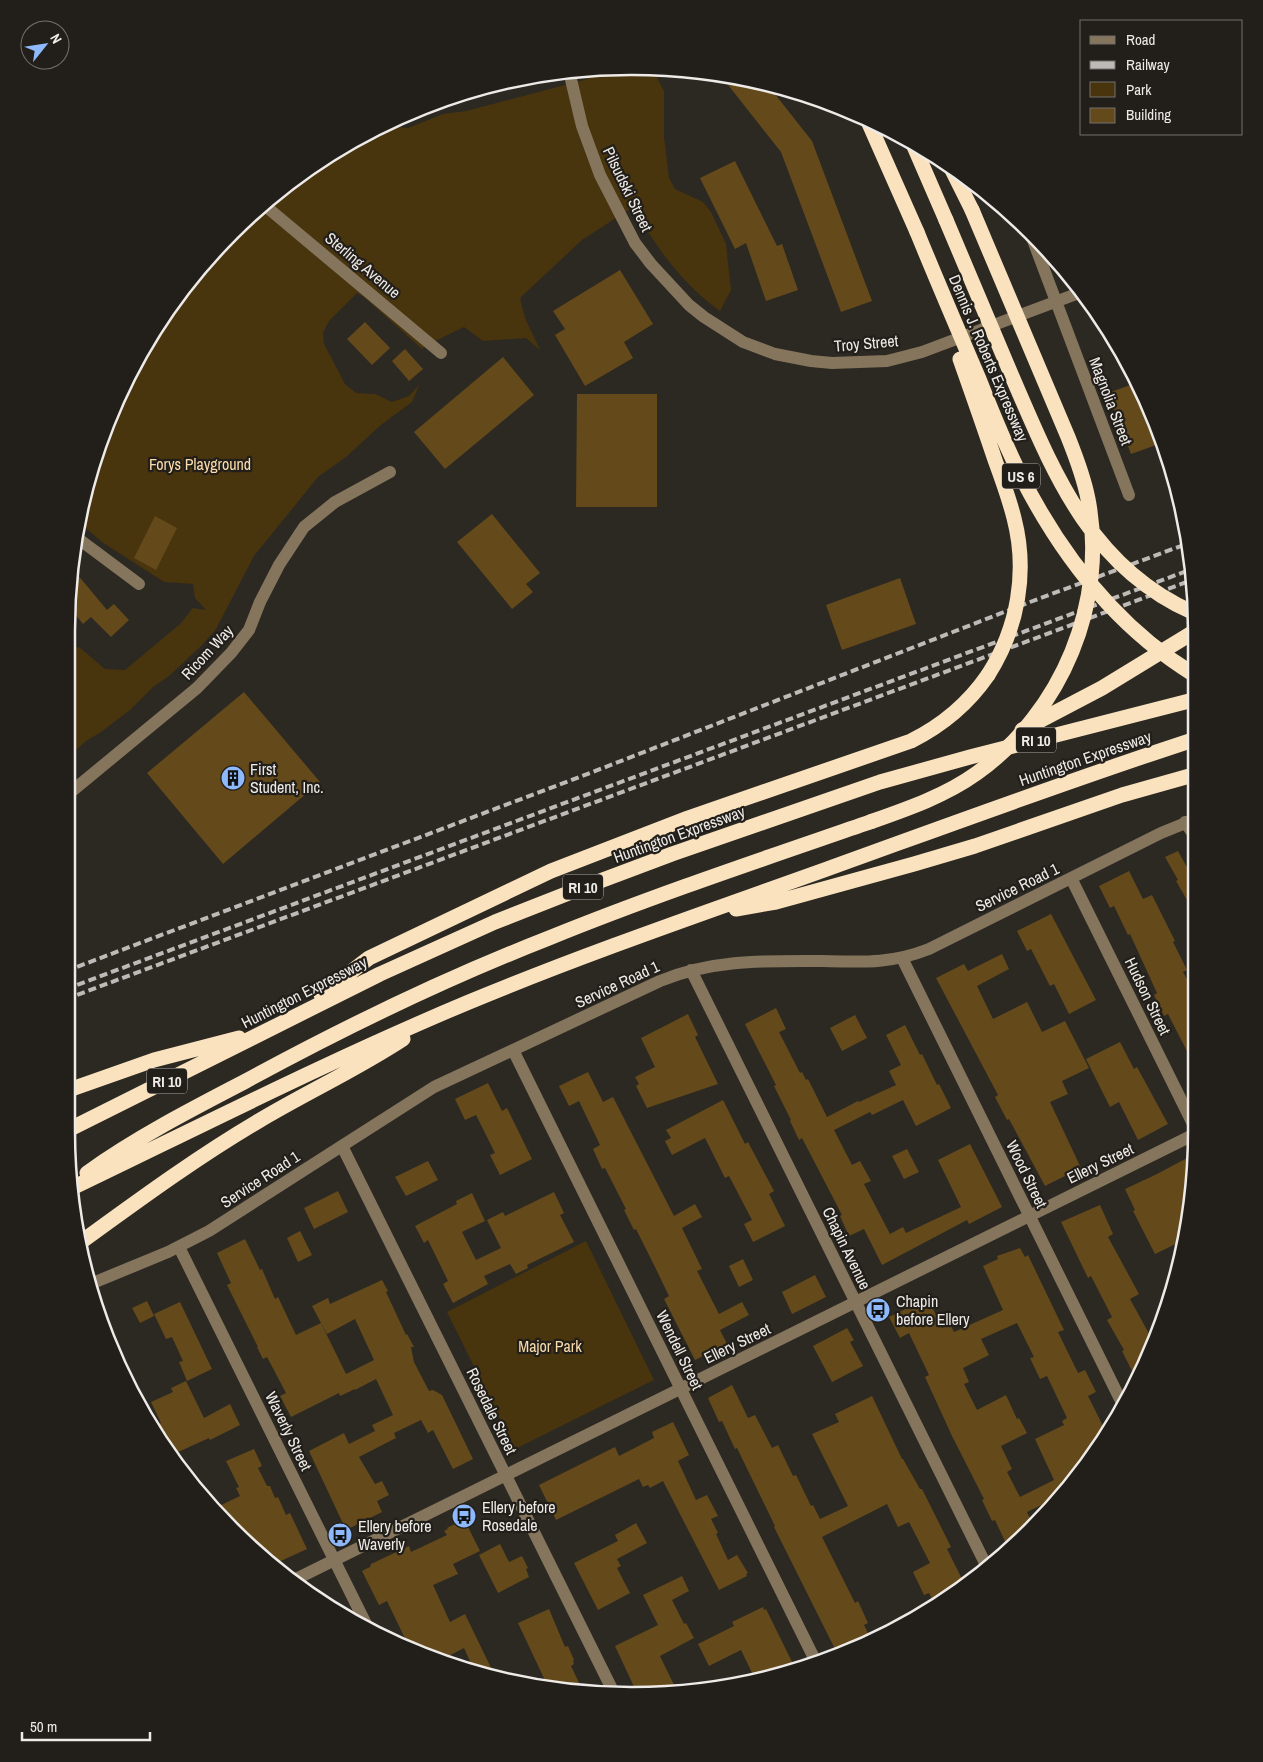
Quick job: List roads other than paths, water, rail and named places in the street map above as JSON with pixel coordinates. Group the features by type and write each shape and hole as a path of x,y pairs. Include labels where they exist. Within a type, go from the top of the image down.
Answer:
{"highway":[{"name":"Dennis J. Roberts Expressway","path":"871,129 1008,449 1044,518 1080,570 1111,606 1156,649 1188,671"},
{"name":"Dennis J. Roberts Expressway","path":"918,155 1042,447 1075,508 1098,540 1131,574 1156,592 1187,609"},
{"path":"77,1179 119,1150 302,1050 414,996 531,945 613,913 916,806 951,789 987,766 1017,738 1044,705 1062,674 1076,641 1088,598 1092,565 1092,533 1088,501 1080,469 1068,437 972,210 957,181"},
{"path":"295,1015 368,958 543,874 688,818 911,741 948,718 973,695 988,675 1006,643 1017,606 1021,569 1017,532 1011,506 917,232"},
{"path":"970,757 1102,688 1188,635"},
{"name":"Huntington Expressway","path":"75,1126 295,1015 445,944 584,887 672,854 880,782 1188,701"},
{"name":"Huntington Expressway","path":"78,1185 324,1067 441,1014 555,968 1080,778 1188,742"},
{"path":"700,914 776,902 845,884 959,851 1122,795 1188,776"},
{"path":"86,1238 162,1183 221,1144 294,1101 372,1060 441,1014"},
{"path":"75,1087 154,1060 267,1030"}],"street":[{"name":"Pilsudski Street","path":"570,79 582,126 600,175 635,243 651,264 689,305"},
{"name":"Sterling Avenue","path":"269,209 441,353"},
{"name":"Magnolia Street","path":"1037,251 1129,495"},
{"name":"Troy Street","path":"689,305 723,330 743,342 760,349 792,359 852,363 887,361 912,355 1074,295"},
{"name":"Ricom Way","path":"75,789 197,688 225,660 249,630 260,602 279,565 304,527 335,502 390,472"},
{"path":"82,545 139,584"},
{"name":"Service Road 1","path":"96,1282 179,1247 220,1224 434,1088 660,981 691,970 744,962 874,962 902,958 929,948 1188,821"},
{"name":"Hudson Street","path":"1071,878 1188,1114"},
{"name":"Wood Street","path":"902,958 1119,1398"},
{"name":"Chapin Avenue","path":"691,970 984,1561"},
{"name":"Wendell Street","path":"513,1050 813,1656"},
{"name":"Ellery Street","path":"300,1577 1188,1138"},
{"name":"Rosedale Street","path":"342,1146 611,1686"},
{"name":"Waverly Street","path":"179,1247 363,1617"}],"railway":[{"path":"75,968 590,773 1030,602 1181,546"},
{"path":"75,986 1184,572"},
{"path":"75,996 1186,582"}],"place":[{"name":"First Student, Inc.","path":"233,778"},
{"name":"Chapin before Ellery","path":"878,1310"},
{"name":"Ellery before Rosedale","path":"464,1516"},
{"name":"Ellery before Waverly","path":"340,1535"}],"park label":[{"name":"Forys Playground","path":"200,464"},
{"name":"Major Park","path":"550,1346"}]}
